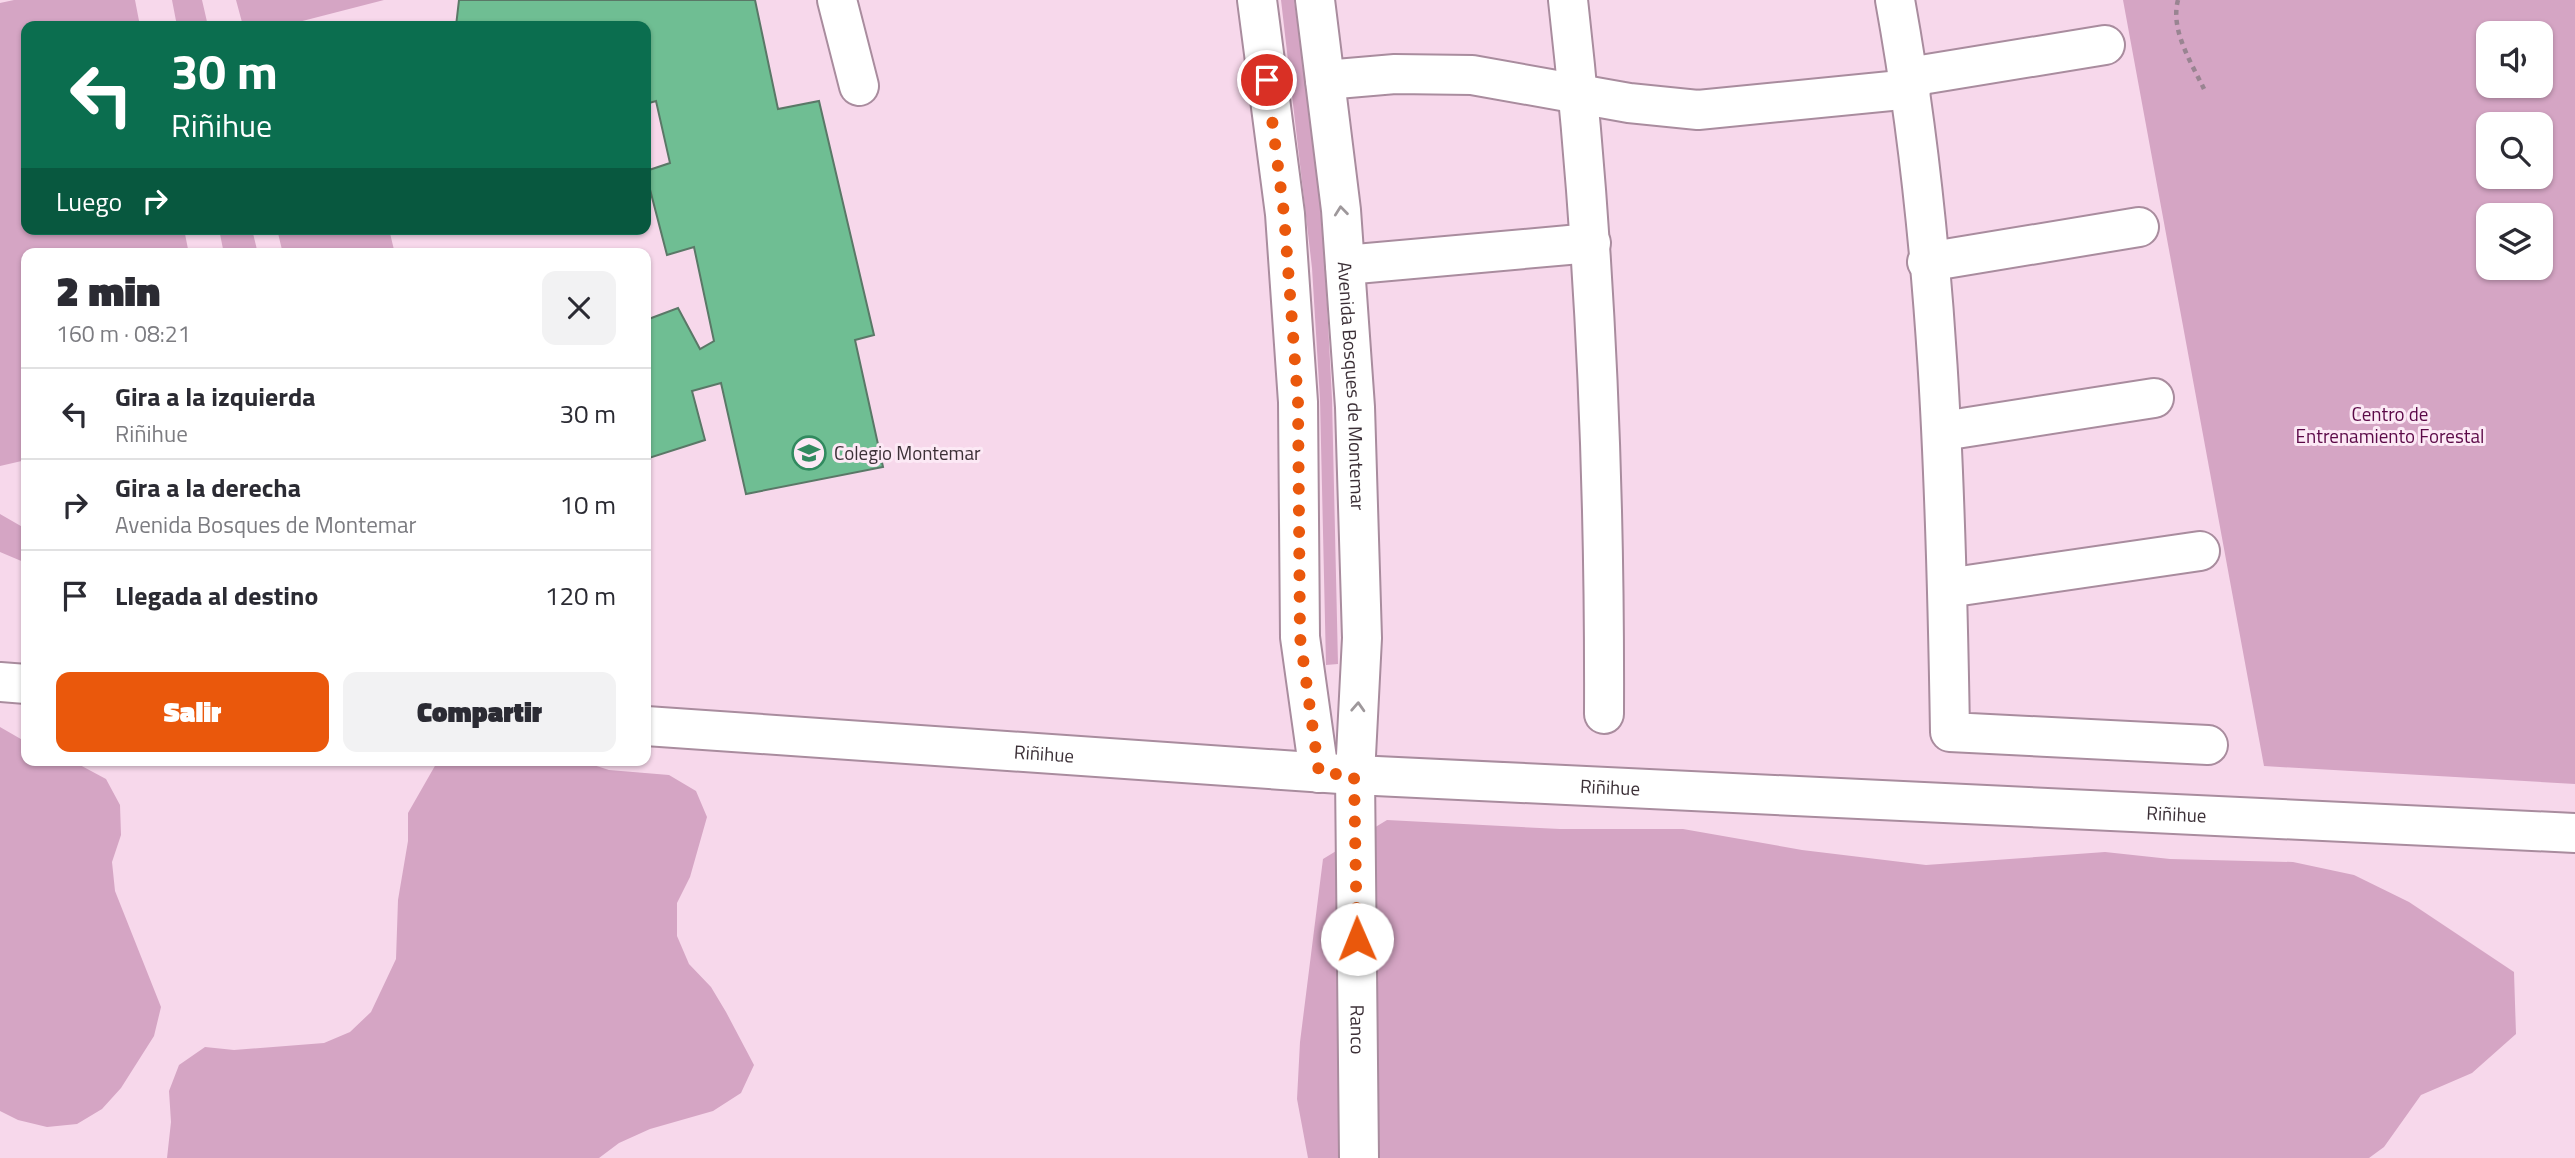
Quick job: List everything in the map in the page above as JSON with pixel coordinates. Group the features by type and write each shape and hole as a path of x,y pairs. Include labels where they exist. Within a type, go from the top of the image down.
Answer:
{"street":[{"path":"837,0 859,86"},
{"path":"1256,0 1284,214 1298,402 1300,637 1337,774"},
{"name":"Avenida Bosques de Montemar","path":"1315,0 1345,265 1355,407 1362,638 1337,774"},
{"path":"1568,0 1591,243 1605,536 1604,714"},
{"path":"1895,0 1910,83 1943,431 1950,733 2208,745"},
{"path":"1325,80 1395,74 1472,75 1579,94 1698,110 1910,83 2105,45"},
{"path":"1927,262 2138,227"},
{"path":"1345,265 1591,243"},
{"path":"1943,431 2154,398"},
{"path":"1947,588 2200,551"},
{"path":"0,682 21,684"},
{"name":"Riñihue","path":"651,726 1337,774 2575,833"},
{"name":"Ranco","path":"1337,774 1359,1158"}],"path":[{"path":"2178,0 2174,15 2181,38 2204,89"}],"green space":[{"path":"14,0 135,0 139,21 21,21 21,235 185,235 188,248 21,248 21,461 0,466 0,3"},
{"path":"172,0 202,0 207,21 176,21"},
{"path":"236,0 384,0 302,21 242,21"},
{"path":"1281,0 1294,0 1315,144 1325,266 1332,399 1338,664 1326,665 1320,399 1312,268"},
{"name":"Centro de Entrenamiento Forestal","path":"2123,0 2575,0 2575,784 2264,766"},
{"path":"220,235 253,235 257,248 223,248"},
{"path":"278,235 390,235 394,248 282,248"},
{"path":"0,514 21,526 21,561 0,552"},
{"path":"0,727 21,739 21,766 81,766 106,779 120,805 121,835 112,862 115,891 161,1007 154,1036 121,1088 102,1109 77,1124 47,1127 18,1120 0,1111"},
{"path":"435,766 597,766 609,770 669,775 696,791 707,817 690,877 677,903 677,936 689,964 711,987 754,1065 741,1093 713,1111 650,1129 619,1143 599,1158 167,1158 171,1122 169,1091 179,1065 205,1047 234,1050 324,1043 350,1032 371,1012 396,959 398,900 408,841 408,813"},
{"path":"1387,820 1560,829 1683,829 1802,850 1926,865 2105,852 2170,859 2293,862 2354,875 2409,902 2514,972 2516,1034 2472,1073 2421,1095 2384,1147 2369,1158 1308,1158 1297,1099 1300,1042 1323,859"}],"building":[{"path":"459,0 755,0 778,109 819,101 874,335 855,340 883,467 746,494 721,383 692,391 705,440 651,457 651,318 678,308 700,349 714,341 694,247 667,255 651,193 651,169 670,163 656,101 651,102 651,21 457,21"}],"place":[{"name":"Colegio Montemar","path":"809,453"}],"route":[{"path":"1267,80 1284,214 1298,402 1300,637 1319,773 1354,775 1357,939"}]}
